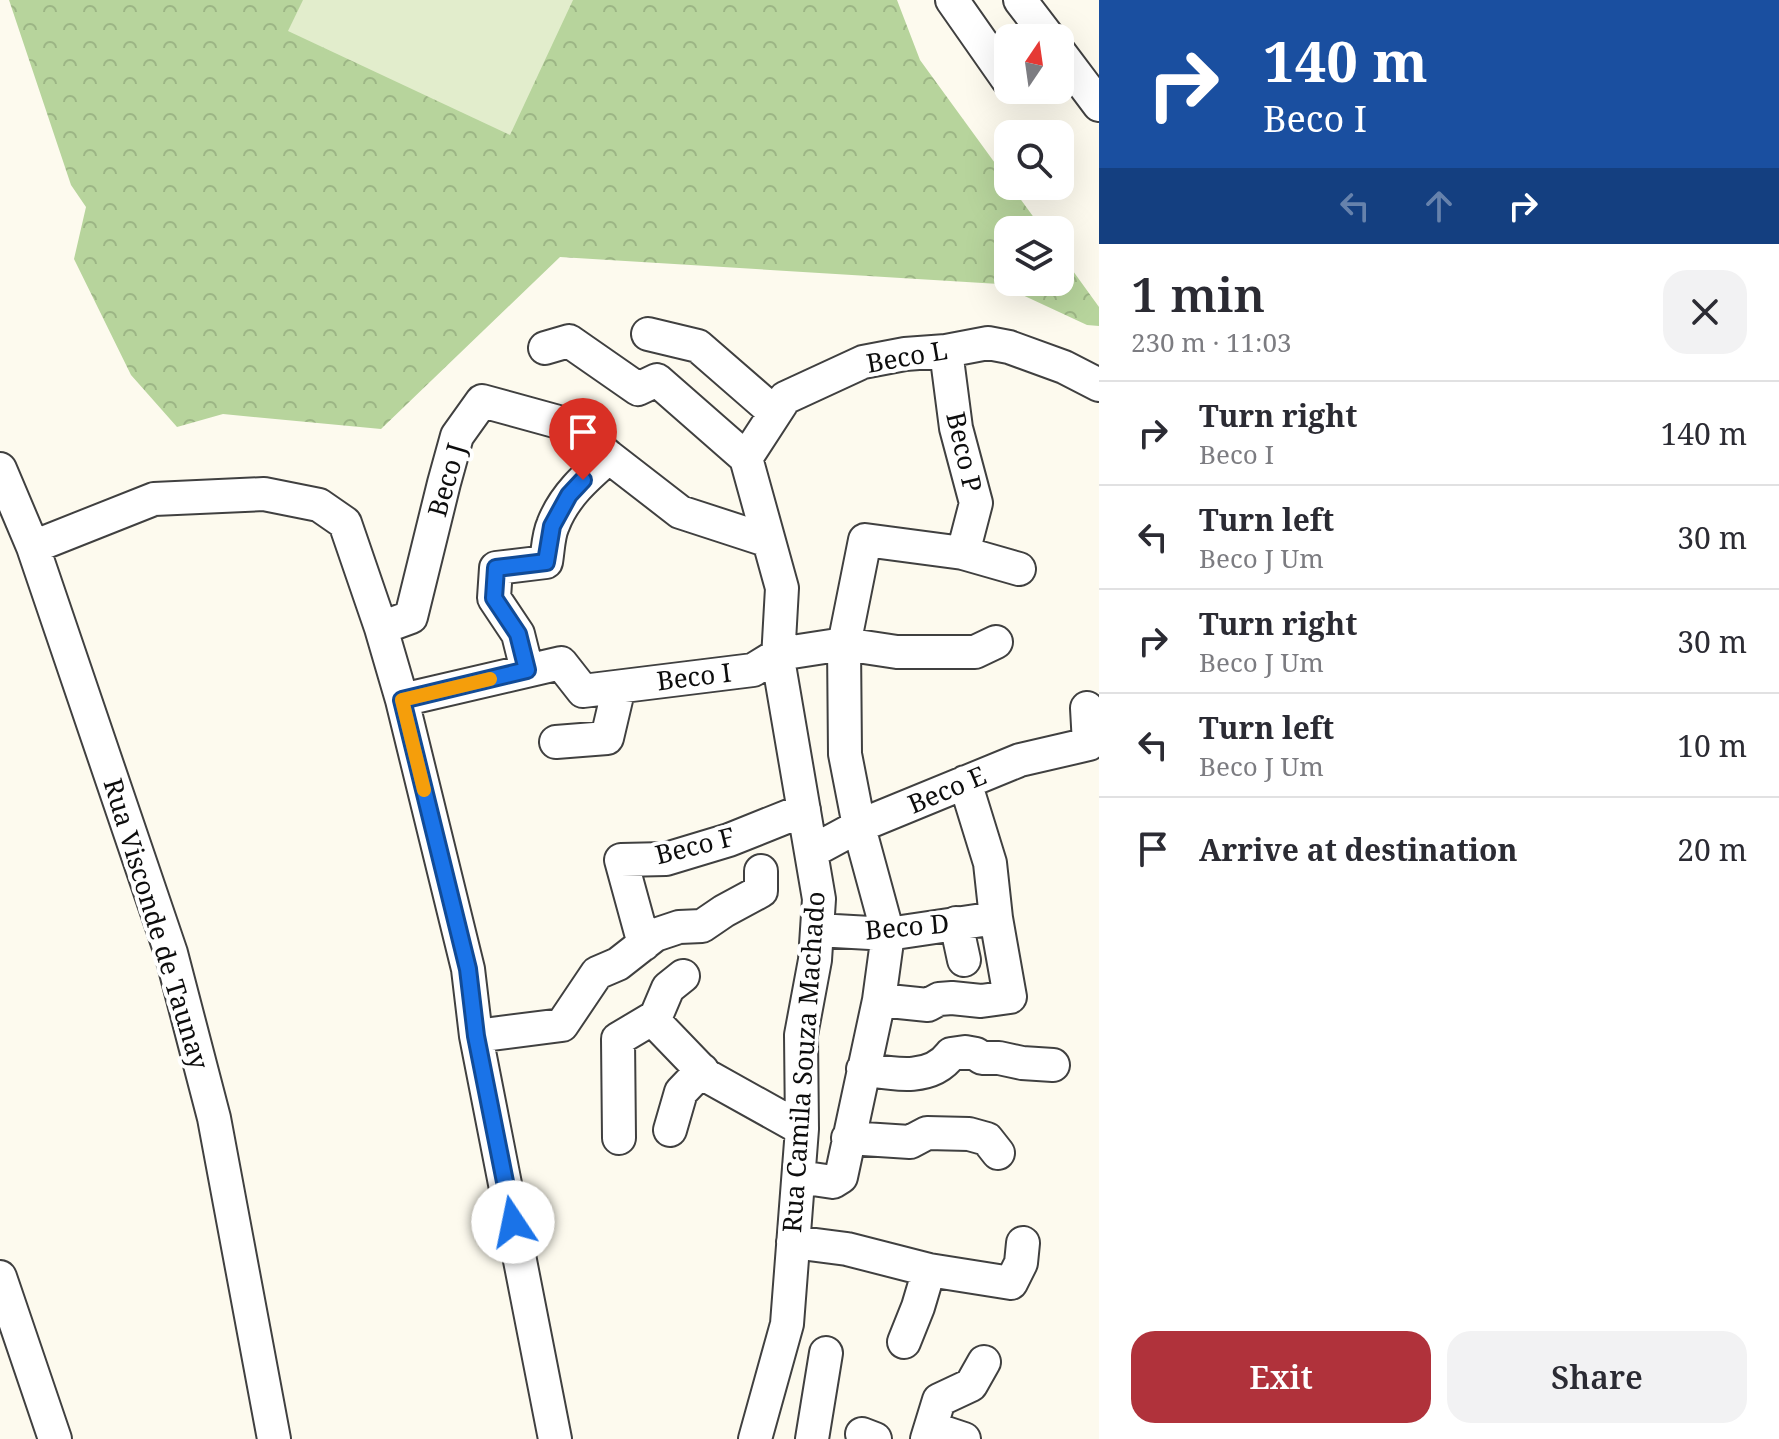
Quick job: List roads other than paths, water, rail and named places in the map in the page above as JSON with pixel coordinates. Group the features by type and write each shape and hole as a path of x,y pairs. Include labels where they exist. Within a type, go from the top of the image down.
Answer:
{"street":[{"path":"952,0 994,59"},
{"path":"1020,0 1038,24"},
{"path":"1074,72 1099,105"},
{"path":"648,334 698,346 775,413"},
{"path":"545,348 569,341 638,389 657,380 746,458"},
{"name":"Beco L","path":"746,458 785,398 863,362 988,343 1009,347 1064,367 1099,385"},
{"name":"Beco P","path":"946,351 956,428 976,503 963,553"},
{"name":"Beco J","path":"381,628 411,617 457,436 482,401 573,426 680,512 769,541"},
{"path":"527,670 518,634 494,598 496,568 546,562 552,526 569,495 609,457"},
{"name":"Rua Camila Souza Machado","path":"746,458 782,588 778,659 819,899 815,960 801,1035 802,1129 787,1324 755,1439"},
{"name":"Rua Visconde de Taunay","path":"0,469 33,547 171,953 214,1118 274,1439"},
{"path":"33,547 154,499 264,494 319,505 345,523 402,700 468,969 476,1036 555,1439"},
{"path":"799,1177 833,1182 841,1177 879,1000 888,934 859,826 845,754 844,644 865,540 963,553 1019,569"},
{"name":"Beco I","path":"402,700 561,663 583,691 753,670 779,654 844,644 897,652 975,652 996,642"},
{"path":"556,742 607,738 619,687"},
{"name":"Beco E","path":"811,852 859,826 1020,760 1089,744 1087,708"},
{"path":"879,1000 928,1005 939,999 981,1001 1010,997 990,863 965,782"},
{"name":"Beco F","path":"644,944 621,860 666,859 729,840 804,810"},
{"path":"476,1036 562,1025 597,973 618,964 655,935 679,927 702,926 761,891 761,871"},
{"name":"Beco D","path":"817,930 888,934 996,918"},
{"path":"956,923 964,960"},
{"path":"683,976 668,988 654,1021 707,1076 802,1129"},
{"path":"619,1138 618,1039 655,1017"},
{"path":"863,1069 902,1076 933,1070 944,1064 951,1054 965,1052 982,1058 1053,1065"},
{"path":"670,1130 681,1092 702,1070"},
{"path":"848,1138 910,1142 927,1133 969,1134 987,1139 998,1153"},
{"path":"793,1242 848,1240 929,1270 1011,1283 1021,1263 1023,1243"},
{"path":"904,1342 929,1270"},
{"path":"0,1277 55,1439"},
{"path":"812,1439 826,1353"},
{"path":"964,1439 929,1434 939,1400 971,1385 984,1362"}]}
